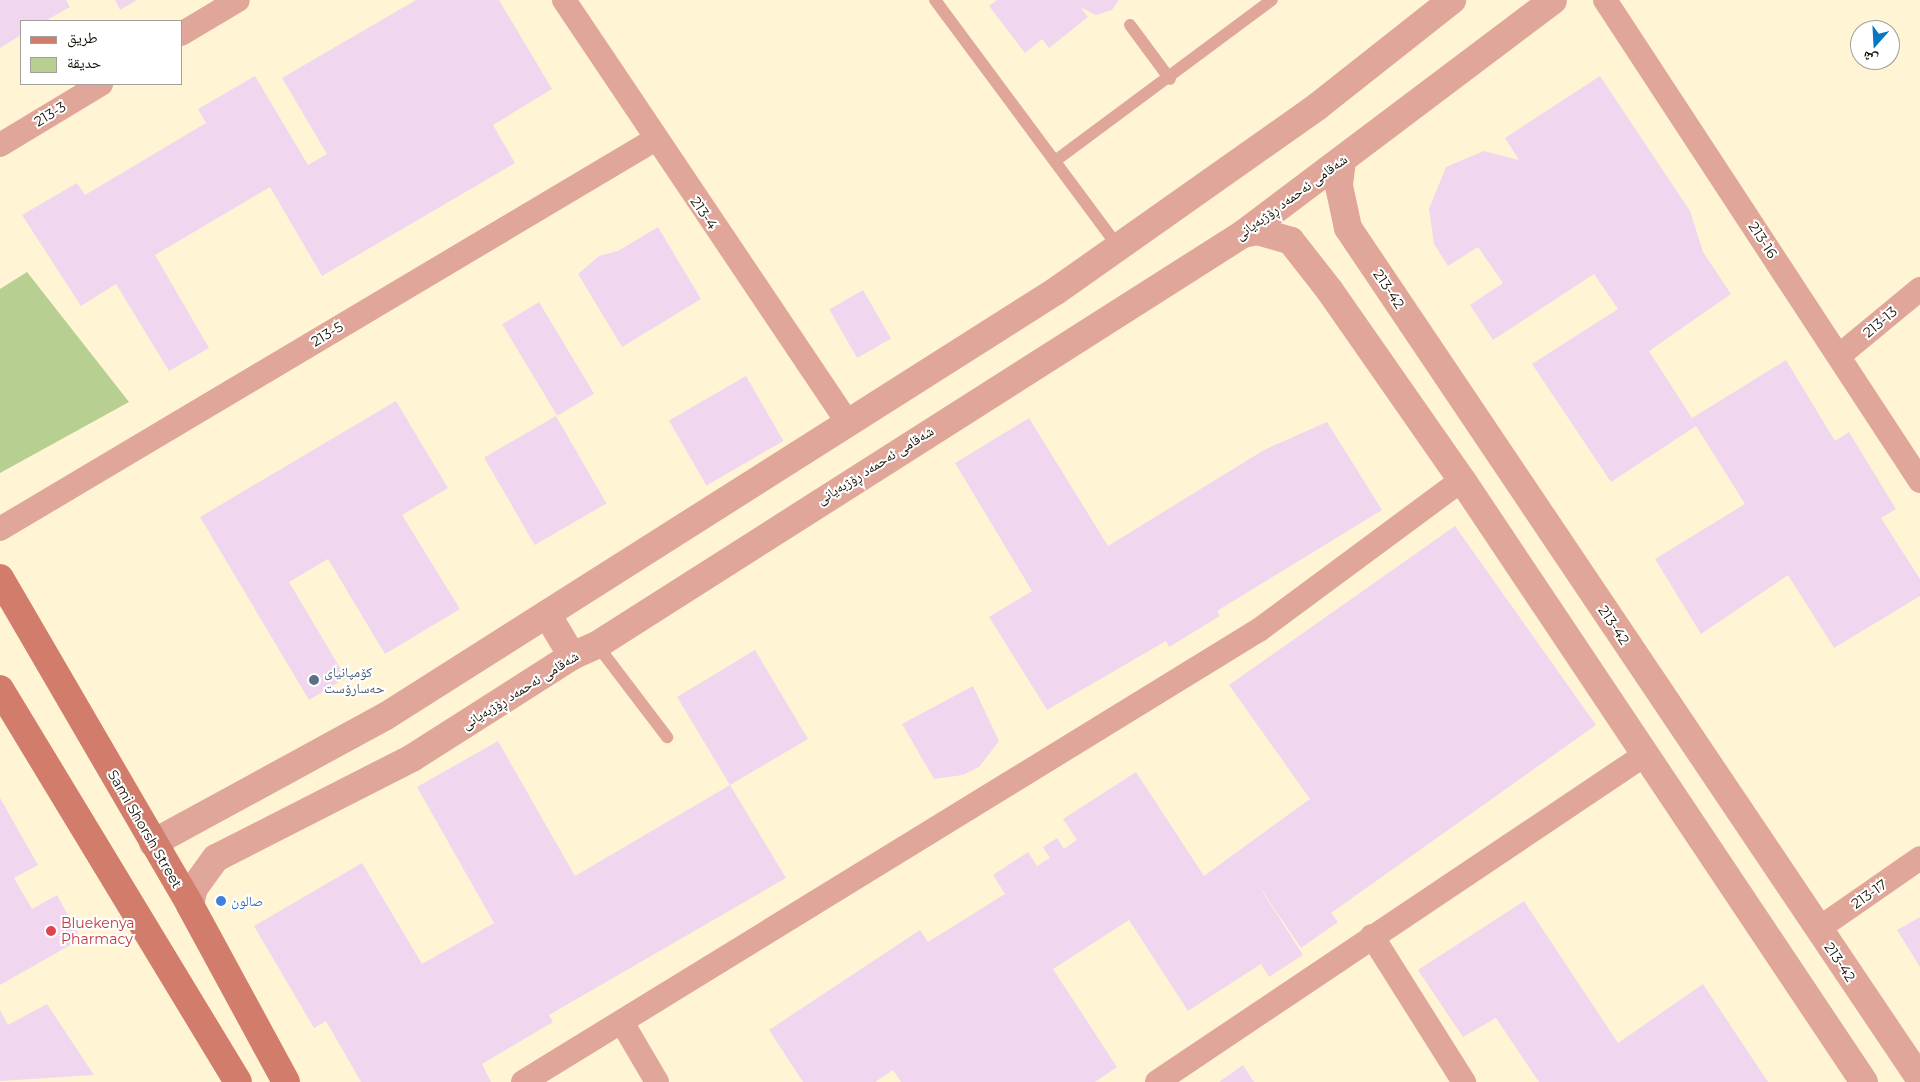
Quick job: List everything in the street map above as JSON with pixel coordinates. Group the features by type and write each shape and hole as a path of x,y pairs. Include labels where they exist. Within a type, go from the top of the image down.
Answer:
{"main road":[{"name":"Sami Shorsh Street","path":"0,578 190,905 286,1082"},
{"path":"0,688 238,1082"}],"street":[{"path":"182,33 238,0"},
{"name":"213-4","path":"564,0 654,140 848,423"},
{"path":"154,842 386,716 848,423 1119,248 1318,106 1452,0"},
{"name":"شەقامی ئەحمەد ڕۆژبەیانی","path":"190,905 194,888 216,858 412,758 572,656 597,646 769,532 1242,234 1553,0"},
{"name":"213-16","path":"1605,0 1840,355 1920,481"},
{"name":"213-3","path":"0,145 98,85"},
{"name":"213-5","path":"0,529 654,140"},
{"name":"213-42","path":"1342,160 1339,186 1348,228 1920,1079"},
{"path":"1242,234 1257,231 1291,241 1462,480 1644,756 1864,1082"},
{"name":"213-13","path":"1840,355 1920,289"},
{"path":"523,1082 623,1024 1259,630 1462,480"},
{"path":"546,614 572,656"},
{"path":"1157,1082 1372,936 1644,756"},
{"name":"213-17","path":"1818,929 1920,858"},
{"path":"1372,936 1464,1082"},
{"path":"623,1024 657,1082"}],"lane":[{"path":"935,0 1119,248"},
{"path":"1055,161 1170,79 1272,0"},
{"path":"1130,26 1170,79"},
{"path":"597,646 667,737"}],"green space":[{"path":"27,272 129,402 0,473 0,289"}],"building":[{"path":"0,0 66,0 70,7 47,20 20,20 20,36 0,48"},
{"path":"115,0 137,0 120,10"},
{"path":"416,0 499,0 552,89 493,125 515,163 322,276 270,187 155,255 209,348 169,371 116,284 81,306 22,215 77,183 85,195 206,123 198,109 255,76 308,165 327,154 282,78"},
{"path":"997,0 1119,0 1112,10 1096,15 1080,7 1088,17 1049,48 1042,39 1025,53 989,6"},
{"path":"1600,76 1690,211 1703,252 1731,294 1649,351 1692,418 1786,360 1835,441 1849,432 1896,509 1881,518 1920,579 1920,596 1834,648 1788,575 1701,634 1655,559 1745,504 1696,426 1611,482 1532,364 1618,309 1594,274 1493,340 1470,305 1503,283 1478,247 1448,266 1434,244 1429,209 1446,167 1484,151 1519,160 1505,138"},
{"path":"658,227 701,299 622,347 578,274 599,256 618,251"},
{"path":"863,290 891,338 857,358 829,310"},
{"path":"539,302 594,394 557,416 502,324"},
{"path":"746,376 784,441 706,485 669,420"},
{"path":"396,401 448,488 402,515 460,609 385,654 328,559 289,582 346,678 309,700 200,517"},
{"path":"556,416 606,503 535,545 484,458"},
{"path":"1029,418 1108,546 1264,450 1327,422 1382,510 1217,611 1220,616 1169,647 1166,641 1047,710 989,617 1032,591 955,463"},
{"path":"1455,526 1596,725 1331,913 1338,922 1301,948 1253,877 1303,955 1269,977 1261,964 1188,1011 1129,920 1053,969 1117,1067 1095,1082 901,1082 893,1070 875,1082 803,1082 769,1030 920,930 928,942 1005,894 993,875 1028,852 1037,866 1050,858 1043,847 1057,838 1064,849 1077,840 1063,819 1136,772 1204,876 1310,799 1229,685"},
{"path":"755,650 808,739 730,785 677,697"},
{"path":"973,686 999,741 979,767 963,775 934,779 902,724"},
{"path":"498,741 575,876 730,785 786,878 549,1015 553,1022 482,1064 491,1082 361,1082 326,1021 314,1028 254,926 362,863 422,964 494,923 417,787"},
{"path":"0,798 38,865 14,878 32,909 57,895 81,939 0,985"},
{"path":"1524,901 1618,1043 1703,984 1768,1082 1539,1082 1496,1018 1463,1037 1418,970"},
{"path":"1920,917 1920,967 1897,930"},
{"path":"47,1004 94,1075 0,1081 0,1010 8,1025"},
{"path":"1243,1065 1254,1082 1219,1082"}],"place":[{"name":"کۆمپانیای حەسارۆست","path":"314,680"},
{"name":"صالون","path":"221,901"},
{"name":"Bluekenya Pharmacy","path":"51,931"}]}
